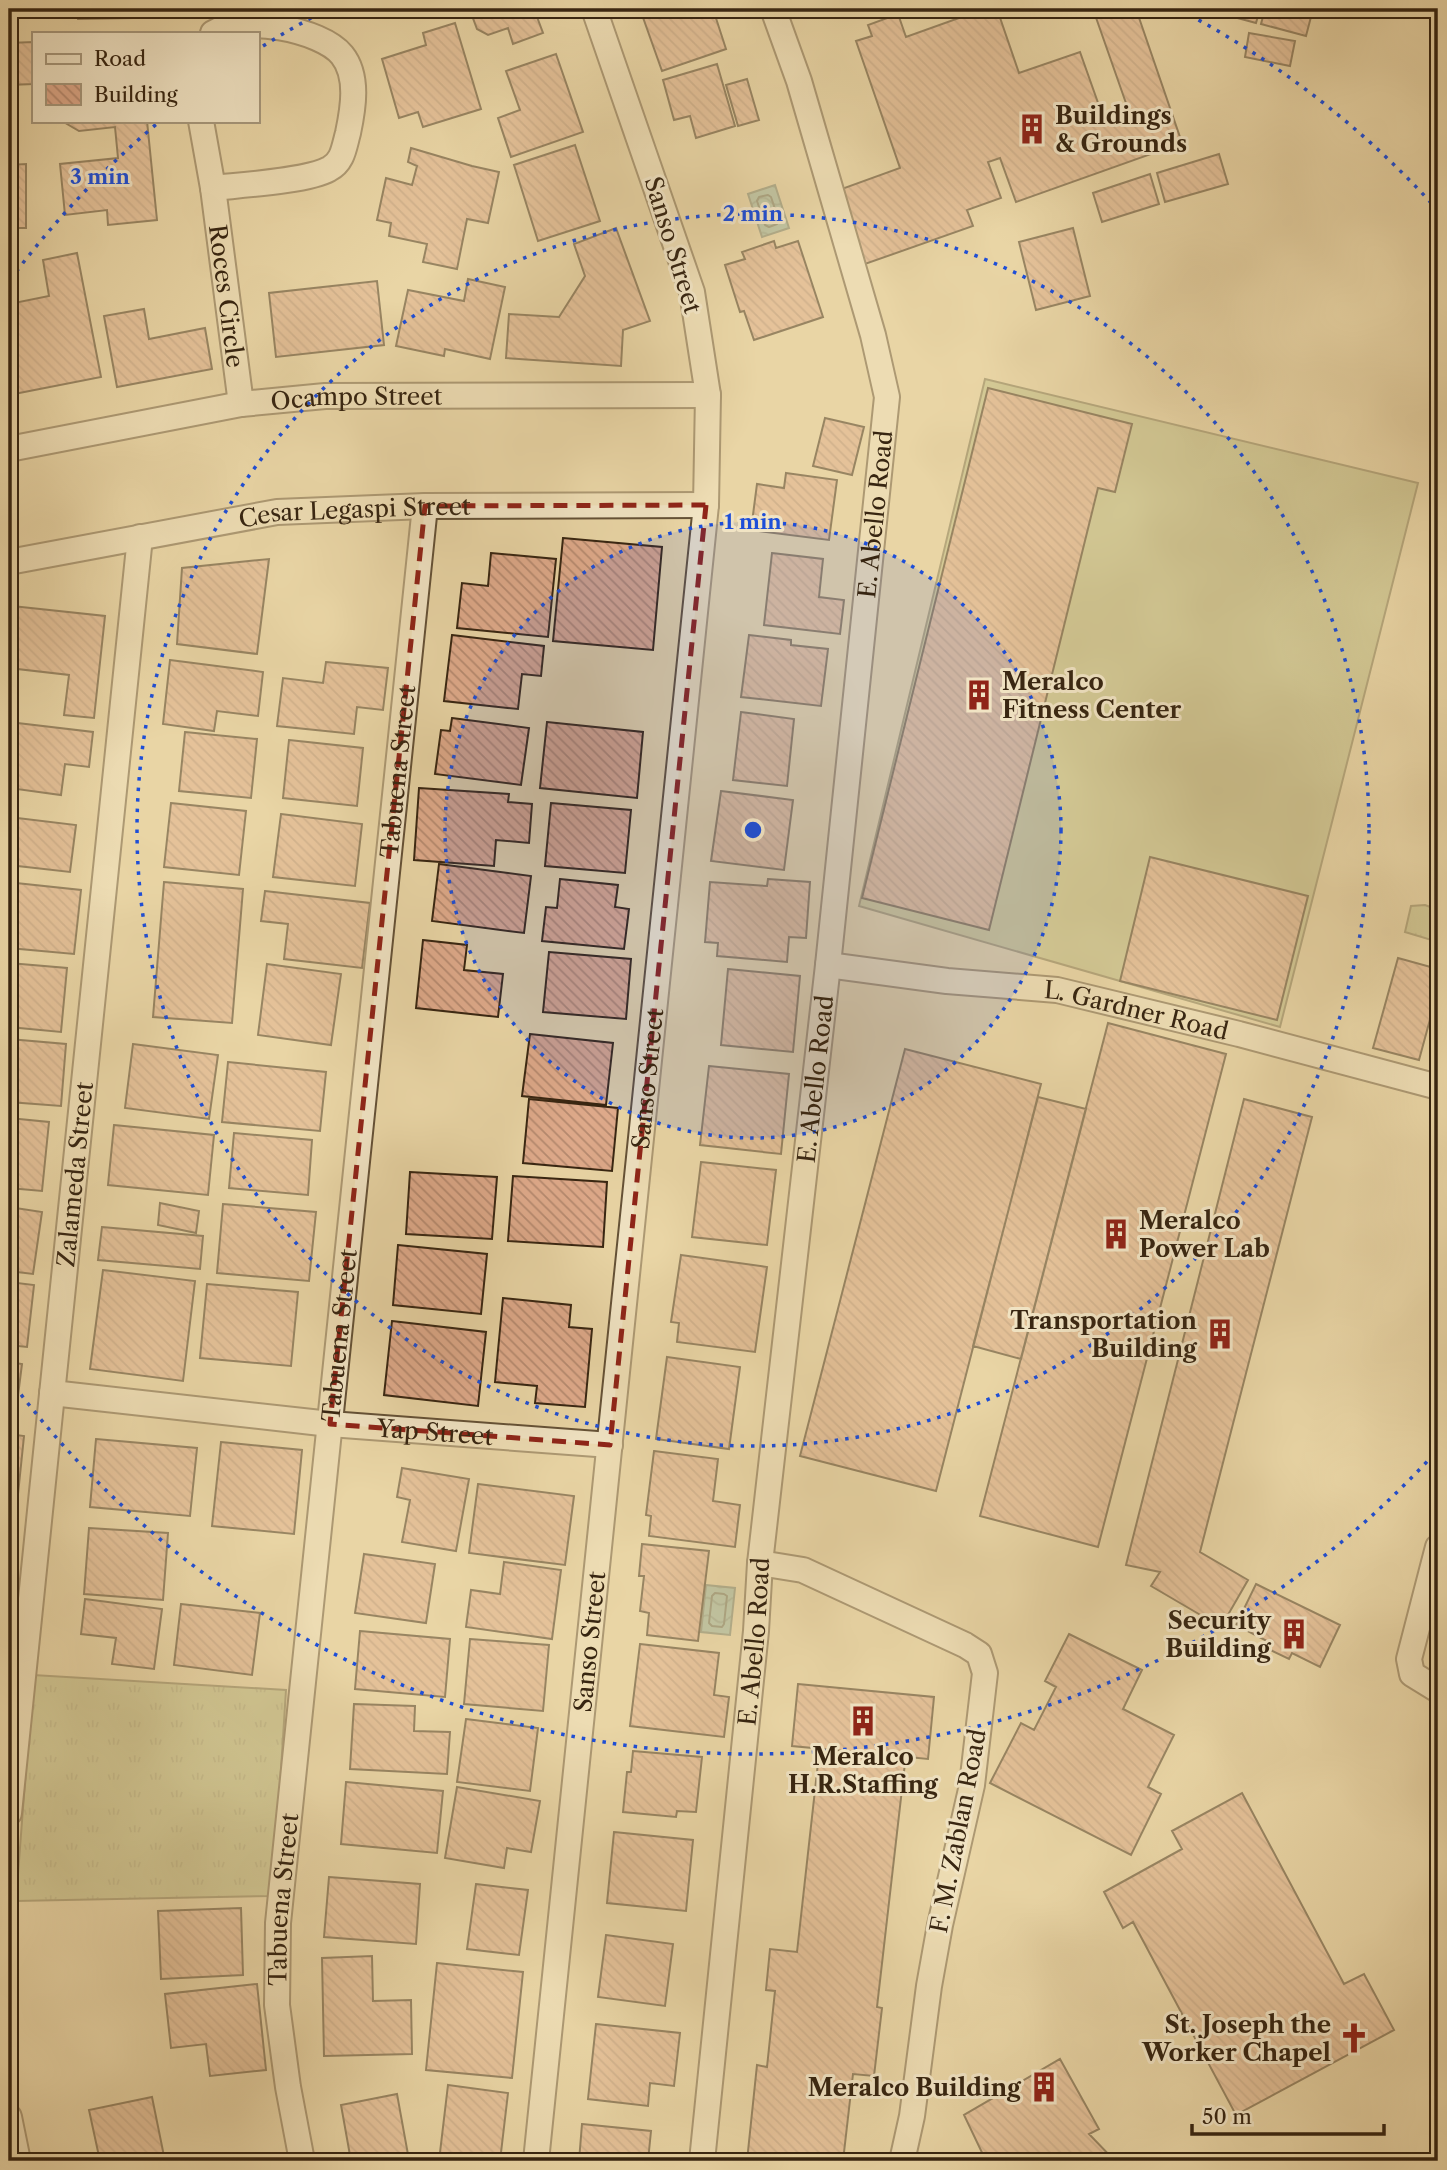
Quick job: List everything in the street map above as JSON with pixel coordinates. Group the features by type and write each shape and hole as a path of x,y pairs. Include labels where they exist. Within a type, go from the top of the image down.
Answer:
{"street":[{"name":"Sanso Street","path":"536,2161 706,505 708,395 692,292 594,9"},
{"name":"E. Abello Road","path":"702,2161 755,1645 760,1563 828,965 887,397 873,335 799,81 773,9"},
{"name":"Roces Circle","path":"213,188 310,176 327,171 337,164 342,154 354,98 351,75 344,57 329,43 275,27 249,24 223,26 214,32"},
{"name":"Roces Circle","path":"201,122 213,188 241,404"},
{"name":"Ocampo Street","path":"9,449 241,404 325,397 708,395"},
{"name":"Cesar Legaspi Street","path":"9,562 277,512 425,506 706,505"},
{"name":"Tabuena Street","path":"302,2161 277,2006 278,1923 425,506"},
{"name":"Zalameda Street","path":"9,1813 12,1746 52,1393 140,537"},
{"name":"L. Gardner Road","path":"828,965 947,981 1057,990 1239,1034 1438,1087"},
{"name":"Yap Street","path":"52,1393 330,1424 610,1445"},
{"path":"1438,1547 1409,1659 1412,1674 1438,1690"},
{"name":"F. M. Zablan Road","path":"760,1563 803,1570 965,1645 978,1654 985,1673 972,1785 940,1925 912,2116 902,2161"},
{"path":"9,2117 18,2161"}],"highlighted area":[{"path":"706,505 610,1445 330,1424 425,506"}],"green space":[{"path":"985,379 1418,483 1280,1027 859,906"},
{"path":"1425,905 1438,910 1438,942 1405,932 1411,906"},
{"path":"33,1675 286,1690 273,1896 16,1901"}],"water":[{"path":"775,185 789,228 762,237 748,194"},
{"path":"706,1585 735,1588 730,1635 701,1632"}],"building":[{"path":"61,9 132,9 133,18 78,19 77,13 61,13"},
{"path":"461,9 534,9 543,33 513,44 508,28 488,35 477,29 471,13 463,15"},
{"path":"640,9 713,9 726,49 662,71"},
{"name":"Buildings & Grounds","path":"984,9 997,9 1019,73 1080,52 1102,114 1127,106 1093,9 1136,9 1182,143 1016,202 1000,158 988,162 1001,198 967,210 973,226 862,265 836,191 900,168 856,41 872,36 868,25 898,14 906,37"},
{"path":"1232,9 1260,9 1256,23 1230,16"},
{"path":"1265,9 1297,9 1312,13 1306,36 1261,24"},
{"path":"455,23 481,109 423,127 418,112 399,118 382,59 426,45 423,33"},
{"path":"1249,33 1295,41 1290,66 1245,57"},
{"path":"32,42 32,84 9,85 9,43"},
{"path":"556,54 583,132 511,157 498,118 520,110 506,71"},
{"path":"717,64 735,126 696,138 690,116 674,120 663,80"},
{"path":"747,79 759,120 738,126 726,85"},
{"path":"64,122 147,122 157,220 108,225 107,210 65,215 60,164 118,158 115,127 79,131"},
{"path":"575,145 600,221 538,241 514,165"},
{"path":"411,148 499,172 488,223 467,219 457,269 423,262 427,244 389,236 391,223 377,220 386,178 412,185 417,166 408,162"},
{"path":"1219,154 1228,184 1165,202 1157,173"},
{"path":"26,164 26,228 9,228 9,165"},
{"path":"1150,174 1159,204 1102,222 1093,193"},
{"path":"616,228 650,321 623,330 621,366 506,358 509,314 559,317 585,276 574,244"},
{"path":"1073,228 1090,296 1036,310 1019,242"},
{"path":"774,241 776,248 798,241 823,317 754,340 744,311 740,312 725,265 745,259 742,252"},
{"path":"77,253 101,377 9,395 9,304 49,296 43,260"},
{"path":"468,279 505,287 490,359 445,349 444,356 396,346 408,290 464,301"},
{"path":"377,281 384,345 276,357 269,293"},
{"path":"144,309 149,339 205,328 212,369 117,387 104,316"},
{"name":"Meralco Fitness Center","path":"988,388 1132,424 1115,492 1098,488 989,930 862,898"},
{"path":"825,418 864,427 852,475 813,466"},
{"path":"786,473 837,480 829,540 751,530 757,484 784,488"},
{"path":"563,538 662,547 653,650 553,641"},
{"path":"491,553 556,559 548,637 457,628 462,583 488,586"},
{"path":"772,553 823,559 819,597 844,600 840,634 764,625"},
{"path":"269,559 257,654 177,644 182,568"},
{"path":"12,606 105,616 94,718 64,715 69,675 9,668"},
{"path":"452,635 544,646 541,676 522,674 518,709 444,701"},
{"path":"749,635 791,640 791,645 828,649 821,706 741,697"},
{"path":"170,660 263,672 258,716 217,711 214,731 163,724"},
{"path":"326,662 388,668 383,710 357,707 354,734 277,726 283,678 323,683"},
{"path":"741,712 794,719 787,786 733,780"},
{"path":"452,718 529,728 521,785 435,774 441,730 450,731"},
{"path":"9,722 93,732 89,767 65,764 61,795 9,788"},
{"path":"547,722 643,732 637,798 540,788"},
{"path":"185,732 257,739 251,798 179,791"},
{"path":"289,740 363,748 357,806 283,798"},
{"path":"419,788 509,794 508,802 532,804 529,843 496,840 494,866 414,860"},
{"path":"721,791 793,800 784,870 711,861"},
{"path":"171,803 246,811 239,875 164,867"},
{"path":"551,803 631,810 625,873 545,866"},
{"path":"281,814 362,824 355,886 273,877"},
{"path":"9,817 76,825 70,872 9,865"},
{"path":"1150,857 1308,896 1277,1020 1120,981"},
{"path":"439,864 531,876 524,933 432,921"},
{"path":"560,879 618,885 615,907 629,909 624,949 542,941 546,907 557,908"},
{"path":"768,879 810,882 806,938 789,937 787,962 717,956 718,943 705,942 710,882 767,886"},
{"path":"164,882 243,889 232,1023 153,1017"},
{"path":"16,883 81,890 74,954 9,948"},
{"path":"265,891 370,903 362,968 284,959 288,924 261,921"},
{"path":"423,940 467,945 464,970 503,974 498,1017 416,1008"},
{"path":"549,952 631,959 626,1019 543,1012"},
{"path":"1398,958 1438,969 1438,990 1419,1060 1373,1048"},
{"path":"9,963 67,968 61,1032 9,1027"},
{"path":"267,964 341,974 331,1045 258,1035"},
{"path":"728,969 800,976 793,1052 721,1045"},
{"name":"Meralco Power Lab","path":"1108,1023 1226,1054 1098,1547 980,1516"},
{"path":"530,1034 613,1043 606,1105 522,1096"},
{"path":"9,1039 66,1044 61,1106 9,1102"},
{"path":"133,1044 218,1055 209,1119 125,1108"},
{"path":"905,1049 1041,1084 936,1491 800,1456"},
{"path":"228,1062 326,1072 320,1131 222,1122"},
{"path":"709,1066 789,1074 781,1154 700,1145"},
{"path":"1038,1097 1086,1109 1021,1359 973,1346"},
{"path":"529,1099 618,1108 612,1171 523,1163"},
{"name":"Transportation Building","path":"1244,1099 1312,1117 1200,1552 1248,1580 1221,1627 1151,1586 1160,1572 1126,1565"},
{"path":"9,1118 49,1122 42,1191 9,1188"},
{"path":"114,1125 214,1135 208,1195 108,1185"},
{"path":"234,1133 312,1140 308,1195 229,1188"},
{"path":"701,1162 776,1170 767,1245 692,1237"},
{"path":"410,1172 497,1177 492,1239 406,1234"},
{"path":"513,1176 607,1182 603,1247 508,1241"},
{"path":"160,1203 199,1211 196,1233 158,1225"},
{"path":"223,1204 316,1212 309,1281 217,1273"},
{"path":"9,1207 42,1212 33,1274 9,1271"},
{"path":"102,1227 203,1236 200,1269 98,1260"},
{"path":"398,1245 487,1254 481,1314 393,1305"},
{"path":"681,1255 767,1267 755,1352 677,1342 679,1323 671,1322"},
{"path":"103,1270 195,1281 183,1381 90,1369"},
{"path":"9,1282 34,1285 27,1347 9,1345"},
{"path":"207,1284 298,1292 291,1366 200,1358"},
{"path":"503,1298 571,1305 569,1327 592,1329 585,1407 535,1403 537,1386 495,1382"},
{"path":"392,1321 486,1332 478,1406 384,1395"},
{"path":"667,1357 740,1367 729,1449 656,1439"},
{"path":"9,1362 22,1364 14,1427 9,1426"},
{"path":"9,1434 24,1436 17,1504 9,1503"},
{"path":"96,1439 197,1448 190,1516 90,1507"},
{"path":"221,1442 302,1450 294,1534 212,1526"},
{"path":"654,1451 718,1459 713,1501 740,1505 735,1547 649,1536 651,1516 646,1515"},
{"path":"402,1468 469,1479 456,1551 402,1542 410,1500 397,1497"},
{"path":"478,1484 574,1496 565,1565 469,1553"},
{"path":"9,1521 17,1522 10,1583 9,1583"},
{"path":"89,1528 168,1533 163,1600 84,1594"},
{"path":"642,1544 709,1551 698,1641 647,1635 649,1613 640,1611 644,1576 639,1576"},
{"path":"364,1554 435,1564 426,1623 355,1613"},
{"path":"504,1562 561,1570 552,1639 466,1627 471,1590 500,1594"},
{"name":"Security Building","path":"1256,1584 1340,1625 1320,1667 1292,1653 1289,1659 1268,1649 1271,1643 1236,1625"},
{"path":"85,1599 162,1609 154,1669 112,1664 116,1638 81,1634"},
{"path":"181,1604 260,1613 252,1675 174,1665"},
{"path":"360,1631 450,1639 445,1697 355,1689"},
{"path":"1069,1634 1142,1670 1123,1709 1174,1735 1148,1787 1161,1794 1131,1855 990,1783 1021,1723 1034,1730 1056,1687 1045,1681"},
{"path":"470,1639 549,1645 543,1711 464,1704"},
{"path":"640,1644 719,1653 714,1695 729,1697 724,1737 630,1726"},
{"name":"Meralco H.R.Staffing","path":"798,1684 934,1697 928,1759 792,1746"},
{"path":"354,1704 415,1706 414,1731 450,1732 447,1774 350,1769"},
{"path":"466,1719 538,1728 530,1791 457,1782"},
{"path":"633,1751 702,1757 696,1812 677,1811 676,1817 623,1812 627,1772 631,1772"},
{"path":"819,1754 905,1763 877,2007 882,2008 874,2076 853,2074 843,2161 747,2161 757,2065 767,2067 775,1991 766,1990 770,1949 797,1952"},
{"path":"346,1782 443,1791 437,1853 341,1844"},
{"path":"457,1787 540,1801 531,1852 507,1848 504,1868 445,1858"},
{"path":"1242,1793 1344,1984 1364,1974 1394,2030 1236,2115 1133,1922 1123,1928 1104,1892 1182,1849 1172,1831"},
{"path":"614,1832 693,1840 686,1911 607,1903"},
{"path":"329,1877 420,1884 416,1944 324,1937"},
{"path":"476,1884 528,1890 519,1955 467,1949"},
{"path":"241,1908 243,1975 161,1979 158,1911"},
{"path":"606,1935 673,1944 665,2006 598,1997"},
{"path":"372,1956 373,2001 411,2000 412,2054 324,2056 322,1958"},
{"path":"437,1963 523,1972 512,2078 426,2070"},
{"path":"257,1984 266,2070 210,2076 206,2044 171,2048 165,1994"},
{"path":"596,2024 680,2033 674,2086 650,2083 648,2106 588,2099"},
{"name":"Meralco Building","path":"1060,2059 1099,2129 1089,2134 1115,2161 986,2161 964,2115"},
{"path":"448,2085 508,2093 500,2161 439,2161"},
{"path":"397,2094 409,2160 351,2161 341,2105"},
{"path":"152,2097 165,2161 100,2161 89,2110"},
{"path":"582,2124 651,2131 648,2161 579,2161"}],"place":[{"name":"Buildings & Grounds","path":"1032,129"},
{"name":"Meralco Fitness Center","path":"979,695"},
{"name":"Meralco Power Lab","path":"1116,1234"},
{"name":"Transportation Building","path":"1220,1334"},
{"name":"Security Building","path":"1294,1634"},
{"name":"Meralco H.R.Staffing","path":"863,1721"},
{"name":"St. Joseph the Worker Chapel","path":"1354,2038"},
{"name":"Meralco Building","path":"1044,2087"}]}
